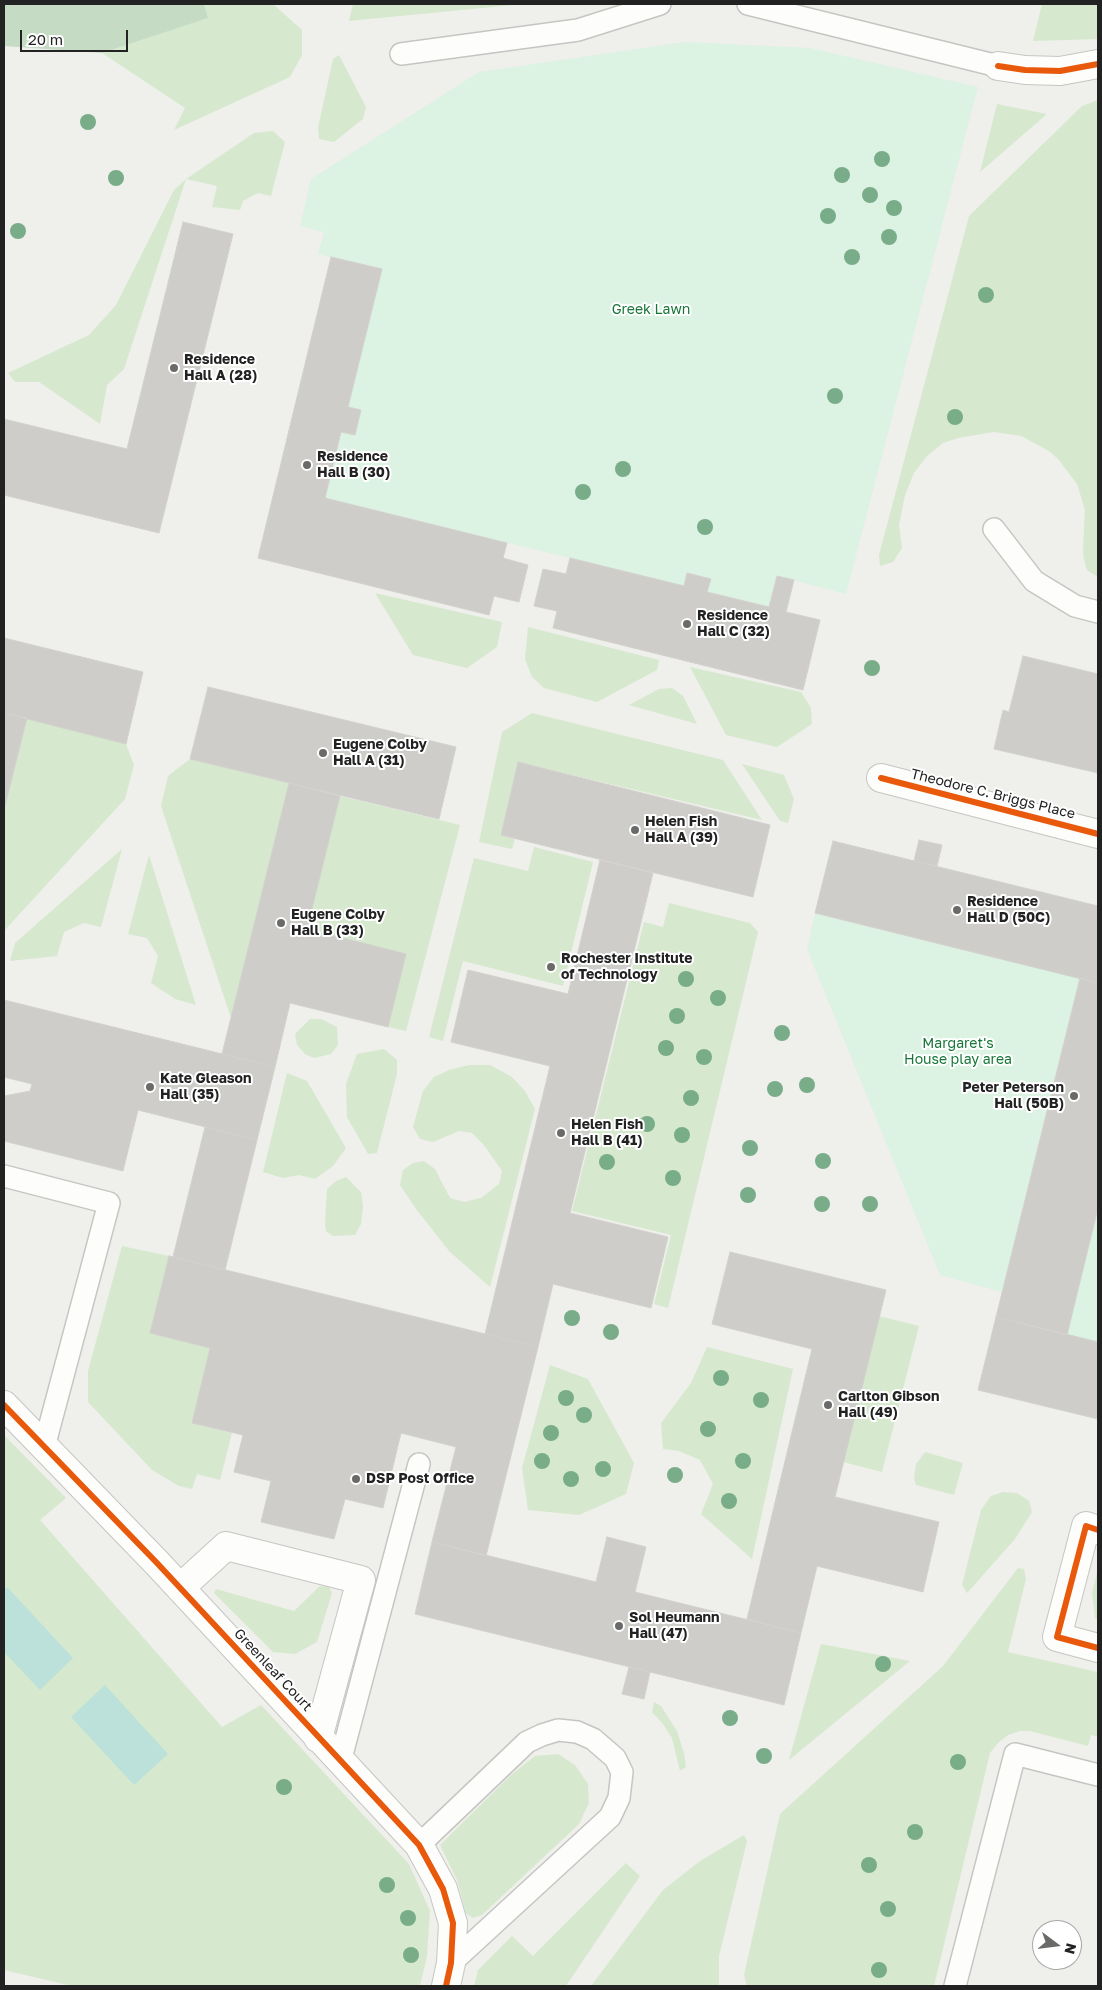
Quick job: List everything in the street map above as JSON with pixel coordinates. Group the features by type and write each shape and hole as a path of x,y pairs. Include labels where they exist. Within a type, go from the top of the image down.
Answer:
{"street":[{"path":"998,66 1025,70 1060,71 1098,64"},
{"name":"Theodore C. Briggs Place","path":"881,778 1098,834"},
{"name":"Greenleaf Court","path":"4,1405 180,1588 419,1845 444,1889 453,1923 449,1975"},
{"path":"1098,1530 1086,1526 1057,1637 1098,1648"},
{"name":"Greenleaf Court","path":"180,1588 226,1546 361,1580 318,1738"}],"lane":[{"path":"401,54 578,30 660,4"},
{"path":"748,4 998,66"},
{"path":"994,530 1034,582 1075,606 1098,612"},
{"path":"4,1176 109,1203 44,1447"},
{"path":"340,1762 418,1464"},
{"path":"419,1845 527,1742 542,1735 558,1730 577,1732 605,1748 615,1758 622,1772 619,1798 610,1817 449,1975"},
{"path":"955,1986 1015,1754 1098,1776"}],"green space":[{"path":"4,4 204,4 208,18 102,53 4,46"},
{"path":"204,4 273,4 302,30 302,55 290,77 174,130 185,108 102,53 207,18"},
{"path":"353,4 523,4 349,21"},
{"path":"1042,4 1098,4 1098,39 1033,41"},
{"name":"Greek Lawn","path":"685,42 810,48 978,87 846,594 777,576 769,607 707,592 711,579 687,573 684,586 325,498 341,432 355,435 361,410 348,407 381,269 318,254 324,232 300,226 311,179 479,72"},
{"path":"339,55 366,107 363,119 334,142 319,139 318,128 333,59"},
{"path":"1098,100 1098,577 1087,570 1084,560 1085,510 1077,484 1058,459 1049,451 1021,436 994,432 958,438 943,443 927,456 914,473 905,495 899,525 902,548 893,562 880,566 879,555 969,216 1082,106"},
{"path":"997,104 1047,114 980,172"},
{"path":"273,131 285,142 271,196 258,193 243,201 240,210 212,207 217,186 186,179 254,133"},
{"path":"186,179 124,369 107,385 100,424 39,382 15,382 8,373 89,335 116,305 174,190"},
{"path":"375,593 502,622 497,647 467,668 413,655"},
{"path":"528,627 659,660 657,670 597,702 544,688 532,677 525,659"},
{"path":"690,667 801,692 811,708 812,724 777,747 726,735"},
{"path":"672,688 683,696 697,724 629,705 659,689"},
{"path":"532,713 723,760 762,820 518,762 501,835 515,839 512,849 479,842 502,732"},
{"path":"27,718 126,744 134,765 125,799 4,931 4,810"},
{"path":"190,759 289,783 231,1018 161,806 168,776"},
{"path":"742,764 784,775 794,799 788,823 780,821"},
{"path":"340,796 460,825 406,1031 388,1027 307,929"},
{"path":"534,847 593,862 563,986 463,961 443,1041 429,1037 474,858 528,871"},
{"path":"122,849 101,927 84,923 64,932 57,956 10,961 15,943"},
{"path":"149,855 196,1005 175,999 151,983 158,956 147,938 128,934"},
{"path":"669,903 750,923 758,932 668,1308 654,1304 671,1235 572,1211 644,922 663,927"},
{"name":"Margaret's House play area","path":"815,913 1080,978 1002,1292 940,1275 807,949"},
{"path":"310,1019 321,1019 337,1027 338,1045 331,1054 314,1058 305,1054 297,1045 295,1034"},
{"path":"384,1049 397,1060 397,1074 377,1153 368,1154 347,1117 346,1084 357,1054"},
{"path":"469,1065 490,1065 512,1077 525,1091 535,1109 490,1287 450,1252 416,1209 400,1185 403,1170 413,1163 424,1161 435,1169 450,1198 464,1202 481,1198 499,1184 502,1171 483,1144 472,1133 459,1131 433,1142 420,1139 413,1127 423,1091 434,1077 449,1070"},
{"path":"287,1073 307,1081 346,1148 333,1166 315,1179 299,1175 283,1178 263,1172"},
{"path":"346,1177 361,1192 363,1206 361,1224 355,1235 333,1236 326,1231 325,1224 327,1189 336,1181"},
{"path":"1098,1208 1098,1342 1067,1335"},
{"path":"122,1246 169,1256 150,1333 210,1348 192,1423 232,1433 220,1480 197,1474 192,1489 179,1486 152,1470 88,1402 88,1371"},
{"path":"879,1316 919,1326 882,1472 843,1462"},
{"path":"707,1347 793,1369 752,1559 701,1514 713,1484 700,1460 679,1451 663,1449 661,1423 691,1383"},
{"path":"550,1365 588,1379 634,1463 626,1494 579,1515 528,1510 522,1468"},
{"path":"4,1435 66,1498 40,1520 222,1727 261,1705 409,1864 430,1911 427,1956 420,1986 72,1986 4,1970"},
{"path":"925,1452 963,1463 954,1495 916,1485 914,1478 916,1464"},
{"path":"1003,1492 1017,1493 1029,1501 1032,1512 1015,1539 967,1593 962,1585 981,1510 991,1496"},
{"path":"1018,1568 1024,1569 1026,1579 1008,1652 1098,1672 1098,1737 1091,1735 1088,1746 1030,1731 1020,1731 1008,1735 990,1753 934,1986 747,1986 744,1975 780,1814 943,1666"},
{"path":"1098,1569 1098,1620 1095,1618 1092,1593"},
{"path":"320,1586 329,1587 332,1593 317,1642 295,1654 273,1652 214,1593 216,1589 294,1611"},
{"path":"821,1644 910,1661 789,1760"},
{"path":"654,1702 661,1706 677,1731 686,1767 680,1771 672,1738 652,1712"},
{"path":"558,1754 575,1765 588,1784 589,1803 579,1824 482,1915 473,1918 466,1913 457,1880 440,1845 511,1775 535,1756"},
{"path":"744,1835 747,1841 719,1956 719,1986 591,1986 663,1890 700,1861"},
{"path":"626,1863 640,1876 566,1986 474,1986 478,1970 512,1936 533,1956"}],"shaded area":[{"path":"7,1587 73,1658 40,1690 4,1652 4,1590"},
{"path":"105,1685 168,1754 134,1785 71,1717"}],"building":[{"name":"Residence Hall A (28)","path":"183,222 233,234 159,533 4,495 4,419 127,449"},
{"name":"Residence Hall B (30)","path":"331,257 382,269 348,407 361,410 355,435 341,432 325,498 507,543 503,558 528,565 519,602 494,596 489,615 258,558"},
{"name":"Residence Hall C (32)","path":"570,558 684,586 687,573 711,579 707,592 769,607 777,576 794,580 786,612 820,620 803,690 553,628 557,611 534,606 543,569 566,574"},
{"path":"4,638 143,672 126,744 4,713"},
{"path":"1023,656 1098,674 1098,773 994,749 1003,710 1009,712"},
{"name":"Eugene Colby Hall A (31)","path":"208,687 456,747 439,819 190,759"},
{"path":"4,713 27,718 4,810"},
{"name":"Helen Fish Hall A (39)","path":"518,762 770,825 753,897 501,835"},
{"name":"Eugene Colby Hall B (33)","path":"289,783 340,796 307,929 406,954 388,1027 290,1003 275,1067 222,1054"},
{"path":"919,840 942,845 937,866 914,861"},
{"name":"Residence Hall D (50C)","path":"833,841 1098,906 1098,983 815,913"},
{"name":"Helen Fish Hall B (41)","path":"600,860 653,873 570,1213 668,1237 651,1308 553,1284 538,1347 485,1334 550,1066 451,1042 468,970 568,994"},
{"name":"Peter Peterson Hall (50B)","path":"1080,978 1098,983 1098,1208 1067,1335 996,1317"},
{"name":"Kate Gleason Hall (35)","path":"4,1000 275,1067 257,1140 138,1110 123,1171 4,1141 4,1096 30,1091 32,1084 4,1077"},
{"path":"205,1127 257,1140 225,1270 173,1257"},
{"name":"Carlton Gibson Hall (49)","path":"730,1252 886,1290 835,1497 939,1522 923,1592 817,1566 801,1633 747,1619 812,1349 712,1324"},
{"path":"169,1256 538,1347 486,1556 432,1542 456,1447 401,1433 383,1508 345,1499 334,1539 261,1522 271,1481 234,1472 243,1435 192,1423 210,1348 150,1333"},
{"path":"996,1317 1098,1342 1098,1419 978,1390"},
{"name":"Sol Heumann Hall (47)","path":"607,1537 646,1547 635,1592 801,1633 784,1705 415,1614 432,1542 596,1582"},
{"path":"629,1667 650,1672 644,1699 622,1694"}],"cycle path":[{"path":"998,66 1025,70 1060,71 1098,64"},
{"path":"881,778 1098,834"},
{"path":"4,1405 157,1563 419,1845 443,1889 453,1923 451,1963 446,1986"},
{"path":"1098,1530 1086,1526 1057,1637 1098,1648"}],"place":[{"name":"Residence Hall A (28)","path":"174,368"},
{"name":"Residence Hall B (30)","path":"307,465"},
{"name":"Residence Hall C (32)","path":"687,624"},
{"name":"Eugene Colby Hall A (31)","path":"323,753"},
{"name":"Helen Fish Hall A (39)","path":"635,830"},
{"name":"Residence Hall D (50C)","path":"957,910"},
{"name":"Eugene Colby Hall B (33)","path":"281,923"},
{"name":"Rochester Institute of Technology","path":"551,967"},
{"name":"Kate Gleason Hall (35)","path":"150,1087"},
{"name":"Peter Peterson Hall (50B)","path":"1074,1096"},
{"name":"Helen Fish Hall B (41)","path":"561,1133"},
{"name":"Carlton Gibson Hall (49)","path":"828,1405"},
{"name":"DSP Post Office","path":"356,1479"},
{"name":"Sol Heumann Hall (47)","path":"619,1626"}]}
